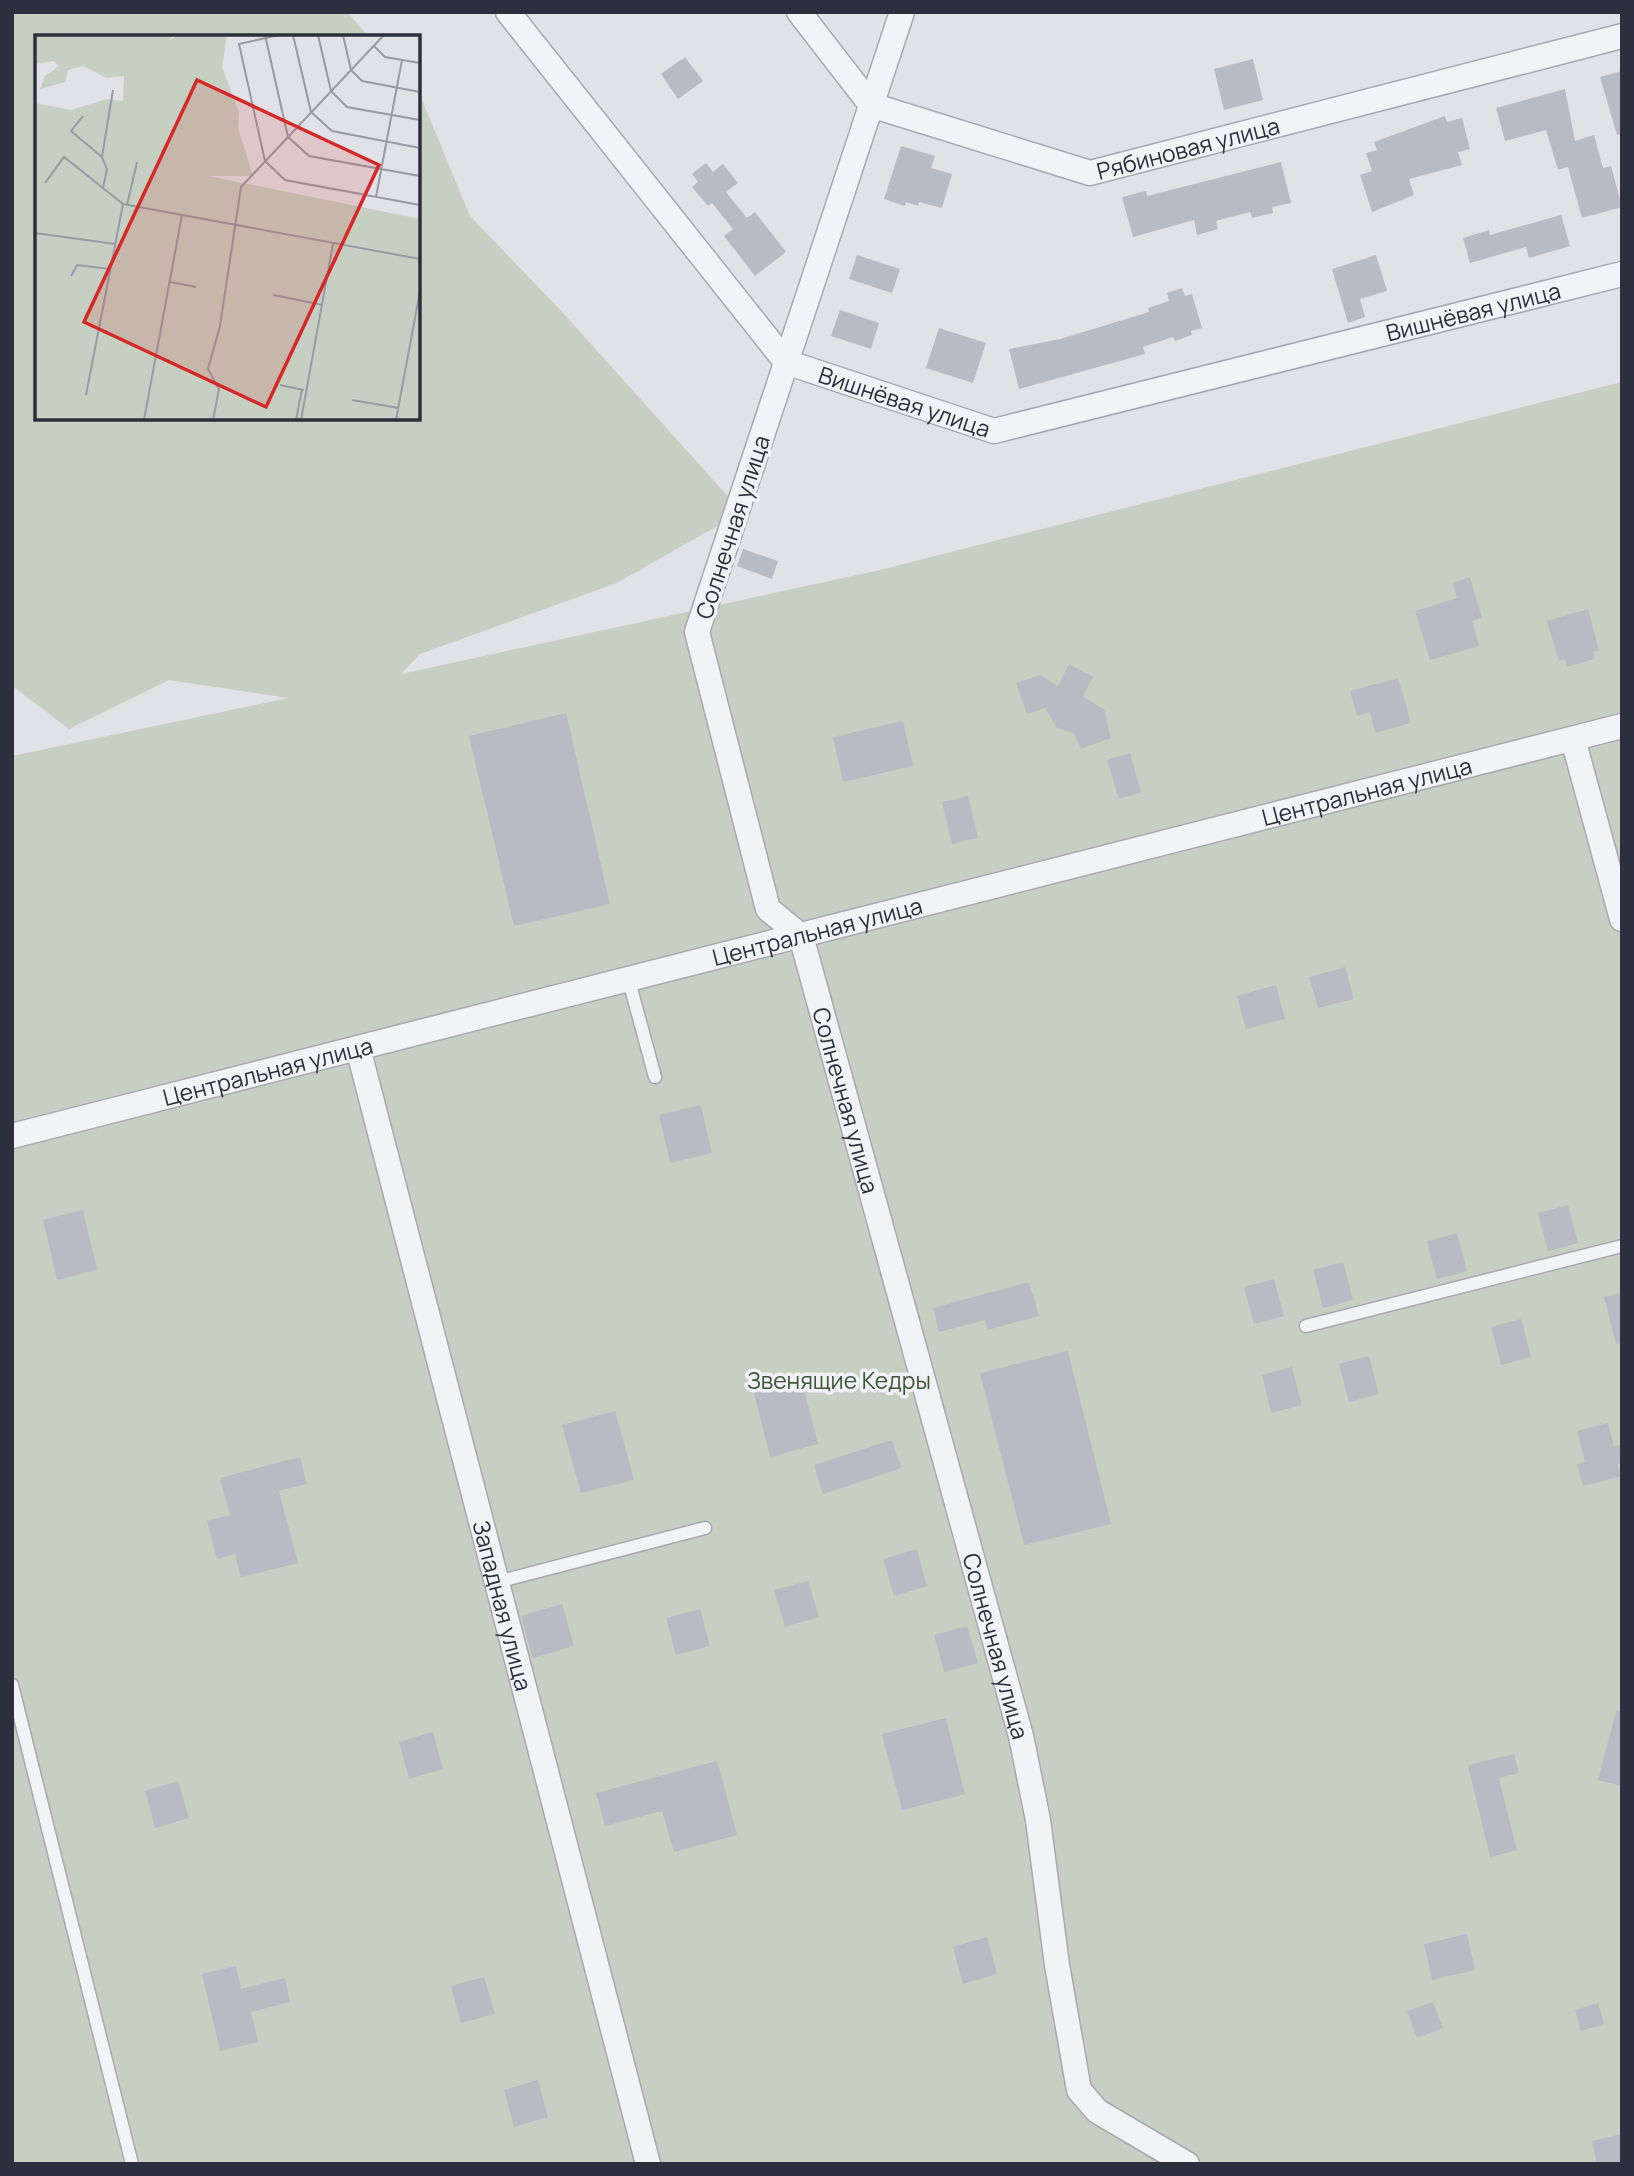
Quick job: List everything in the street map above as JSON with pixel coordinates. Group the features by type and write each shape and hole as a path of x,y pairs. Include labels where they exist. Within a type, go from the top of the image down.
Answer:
{"street":[{"path":"508,12 786,362"},
{"path":"799,12 871,105"},
{"name":"Солнечная улица","path":"902,12 697,632 768,909 801,936 1021,1736 1038,1820 1057,1965 1079,2091 1097,2111 1187,2164"},
{"name":"Рябиновая улица","path":"871,105 1090,173 1622,36"},
{"name":"Вишнёвая улица","path":"786,362 993,431 1622,274"},
{"name":"Центральная улица","path":"12,1136 1622,726"},
{"path":"1573,739 1622,919"},
{"name":"Западная улица","path":"358,1048 648,2164"}],"lane":[{"path":"629,981 655,1077"},
{"path":"1306,1326 1622,1245"},
{"path":"497,1582 705,1528"},
{"path":"13,1692 132,2164"}],"green space":[{"name":"Звенящие Кедры","path":"12,12 347,12 367,35 35,35 35,420 420,420 420,95 470,216 564,314 742,512 617,583 420,654 401,674 880,570 1622,382 1622,2164 12,2164 12,756 288,698 169,680 69,729 15,688 12,689"}],"building":[{"path":"685,57 703,81 678,99 661,74"},
{"path":"1253,59 1263,100 1224,110 1214,69"},
{"path":"1622,71 1622,134 1617,135 1600,77"},
{"path":"1565,89 1575,141 1594,135 1603,168 1611,166 1622,207 1582,218 1568,167 1558,170 1546,130 1505,141 1496,108"},
{"path":"1445,116 1447,122 1462,118 1470,149 1458,152 1462,165 1409,179 1414,195 1372,212 1360,175 1372,171 1366,153 1377,150 1374,142"},
{"path":"901,146 935,156 931,168 952,174 942,208 919,202 918,206 906,202 905,206 884,199"},
{"path":"1281,162 1291,203 1272,207 1273,213 1252,218 1250,212 1216,221 1218,229 1197,235 1194,220 1133,237 1122,197 1146,191 1147,196"},
{"path":"706,163 713,172 723,164 738,183 726,192 747,218 755,212 786,252 755,276 724,236 733,229 712,203 708,206 692,187 698,182 692,174"},
{"path":"1561,215 1570,246 1529,258 1526,247 1470,263 1463,238 1489,230 1490,235"},
{"path":"857,255 900,269 892,293 849,279"},
{"path":"1376,255 1387,291 1360,299 1365,317 1348,323 1332,269"},
{"path":"1182,288 1185,296 1192,294 1202,328 1191,331 1192,335 1175,341 1173,337 1143,347 1145,354 1019,389 1009,349 1060,339 1149,312 1148,308 1169,301 1167,293"},
{"path":"840,310 879,323 871,349 831,336"},
{"path":"939,328 986,343 973,383 926,368"},
{"path":"743,549 778,561 772,579 737,566"},
{"path":"1470,577 1482,618 1472,621 1479,646 1430,660 1415,611 1457,598 1453,583"},
{"path":"1588,609 1599,650 1593,652 1595,659 1567,667 1565,659 1559,661 1547,621"},
{"path":"1069,664 1093,677 1083,697 1104,709 1111,738 1081,749 1074,733 1057,728 1045,708 1027,714 1016,683 1040,675 1058,686"},
{"path":"1398,678 1411,723 1375,733 1370,712 1357,716 1350,691"},
{"path":"566,713 610,904 514,926 469,736"},
{"path":"903,721 913,766 843,782 833,737"},
{"path":"1130,753 1141,792 1119,799 1107,760"},
{"path":"968,796 978,838 952,844 942,802"},
{"path":"1345,967 1354,999 1318,1008 1309,977"},
{"path":"1276,985 1285,1019 1246,1029 1237,996"},
{"path":"701,1105 712,1153 670,1163 659,1115"},
{"path":"1568,1205 1578,1243 1548,1251 1538,1213"},
{"path":"83,1210 97,1270 57,1280 43,1220"},
{"path":"1457,1233 1467,1271 1437,1279 1427,1241"},
{"path":"1343,1262 1353,1300 1323,1308 1313,1270"},
{"path":"1274,1279 1284,1316 1254,1324 1244,1287"},
{"path":"1029,1282 1039,1316 987,1330 985,1320 939,1332 933,1308"},
{"path":"1622,1292 1622,1343 1616,1344 1604,1297"},
{"path":"1521,1319 1531,1357 1501,1365 1491,1327"},
{"path":"1068,1351 1111,1524 1024,1545 980,1373"},
{"path":"1369,1356 1379,1394 1349,1402 1339,1364"},
{"path":"1292,1367 1302,1405 1271,1413 1262,1375"},
{"path":"801,1378 818,1444 770,1457 753,1390"},
{"path":"615,1411 634,1480 581,1493 562,1425"},
{"path":"1608,1423 1614,1446 1622,1445 1622,1463 1617,1464 1621,1476 1583,1486 1577,1464 1585,1462 1577,1431"},
{"path":"892,1440 901,1468 823,1494 814,1465"},
{"path":"300,1457 307,1484 279,1491 298,1563 241,1577 235,1554 217,1559 207,1521 230,1515 220,1478"},
{"path":"917,1549 927,1586 894,1596 883,1559"},
{"path":"808,1581 819,1617 785,1627 774,1590"},
{"path":"562,1604 574,1646 533,1658 521,1616"},
{"path":"700,1609 710,1646 676,1655 666,1618"},
{"path":"967,1626 978,1663 944,1672 934,1635"},
{"path":"1616,1711 1622,1712 1622,1786 1598,1780"},
{"path":"946,1718 965,1794 902,1810 882,1734"},
{"path":"433,1732 443,1769 409,1779 399,1742"},
{"path":"1514,1754 1519,1773 1499,1778 1517,1850 1490,1857 1468,1765"},
{"path":"717,1761 737,1835 674,1852 662,1811 605,1826 596,1793"},
{"path":"178,1781 189,1818 155,1828 145,1791"},
{"path":"1467,1934 1475,1970 1432,1980 1424,1944"},
{"path":"987,1937 997,1974 963,1984 953,1947"},
{"path":"236,1966 241,1989 285,1978 290,2002 251,2012 258,2042 220,2051 202,1974"},
{"path":"484,1977 495,2014 461,2023 451,1986"},
{"path":"1433,2002 1443,2028 1417,2038 1407,2011"},
{"path":"1598,2003 1604,2024 1581,2031 1575,2010"},
{"path":"538,2080 548,2117 514,2127 504,2090"},
{"path":"1622,2134 1622,2164 1597,2164 1592,2141"}]}
